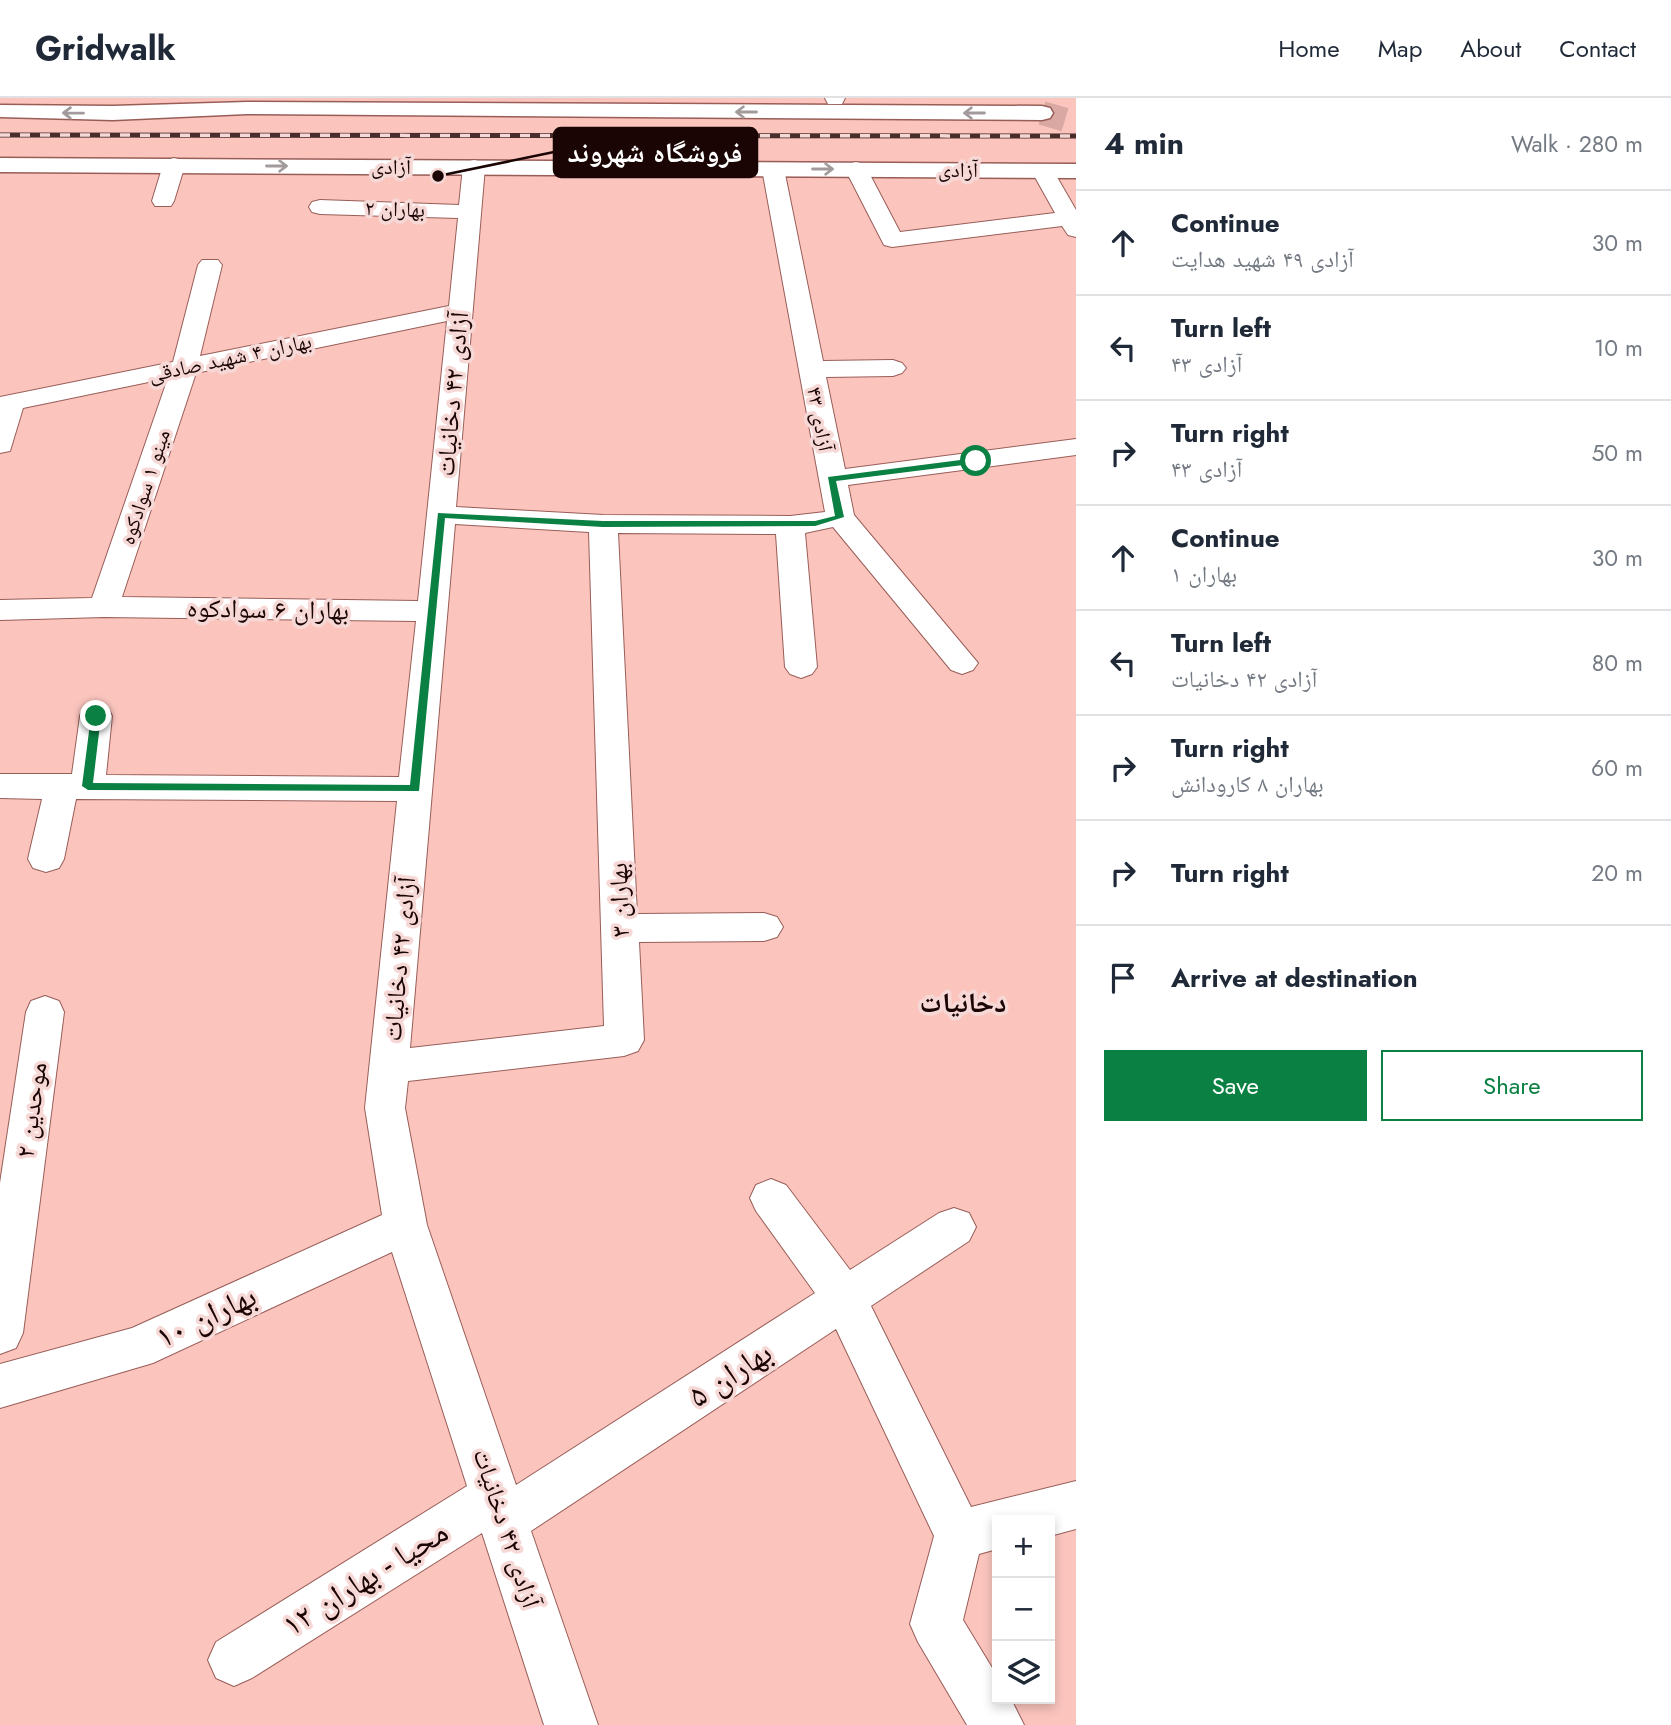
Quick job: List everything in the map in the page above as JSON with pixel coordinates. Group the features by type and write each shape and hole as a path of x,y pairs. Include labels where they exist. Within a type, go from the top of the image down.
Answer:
{"main road":[{"path":"0,111 79,114 180,104 247,108 475,104 1042,113"},
{"path":"0,152 120,154 209,166"},
{"path":"856,169 894,160 1076,160"},
{"name":"آزادی","path":"0,164 1076,171"}],"street":[{"path":"163,201 174,165"},
{"name":"آزادی ۴۲ دخانیات","path":"474,167 385,1108 405,1225 571,1725"},
{"name":"آزادی ۴۳","path":"773,169 840,517"},
{"path":"856,169 892,240 1072,224 1042,170"},
{"name":"بهاران ۲","path":"320,207 469,212"},
{"name":"مینو ۱ سوادکوه","path":"104,607 185,367 210,264"},
{"name":"بهاران ۴ شهید صادقی","path":"6,404 460,311"},
{"path":"810,369 893,368"},
{"path":"0,445 6,404"},
{"path":"831,479 1076,447"},
{"path":"441,515 603,524 790,525 840,517 962,663"},
{"name":"بهاران ۳","path":"389,1067 624,1040 603,524"},
{"path":"790,525 801,667"},
{"name":"بهاران ۶ سوادکوه","path":"0,610 104,607 432,611"},
{"path":"46,859 75,786 96,716"},
{"path":"0,786 415,789"},
{"path":"620,928 764,927"},
{"name":"موحدین ۲","path":"0,1333 45,1012"},
{"path":"771,1198 845,1298 978,1530 936,1624 997,1725"},
{"name":"بهاران ۱۰","path":"0,1386 137,1348 405,1225"},
{"name":"بهاران ۵","path":"501,1508 845,1298 954,1227"},
{"path":"1036,1515 1076,1505"},
{"name":"محیا - بهاران ۱۲","path":"234,1660 501,1508"}],"tunnel":[{"path":"1042,113 1076,123"}],"railway":[{"path":"0,135 1076,136"}],"place":[{"name":"فروشگاه شهروند","path":"438,176"}],"district":[{"name":"دخانیات","path":"963,1002"}],"route":[{"path":"96,716 88,786 415,789 441,515 603,524 815,523 840,517 831,479 976,461"}]}
